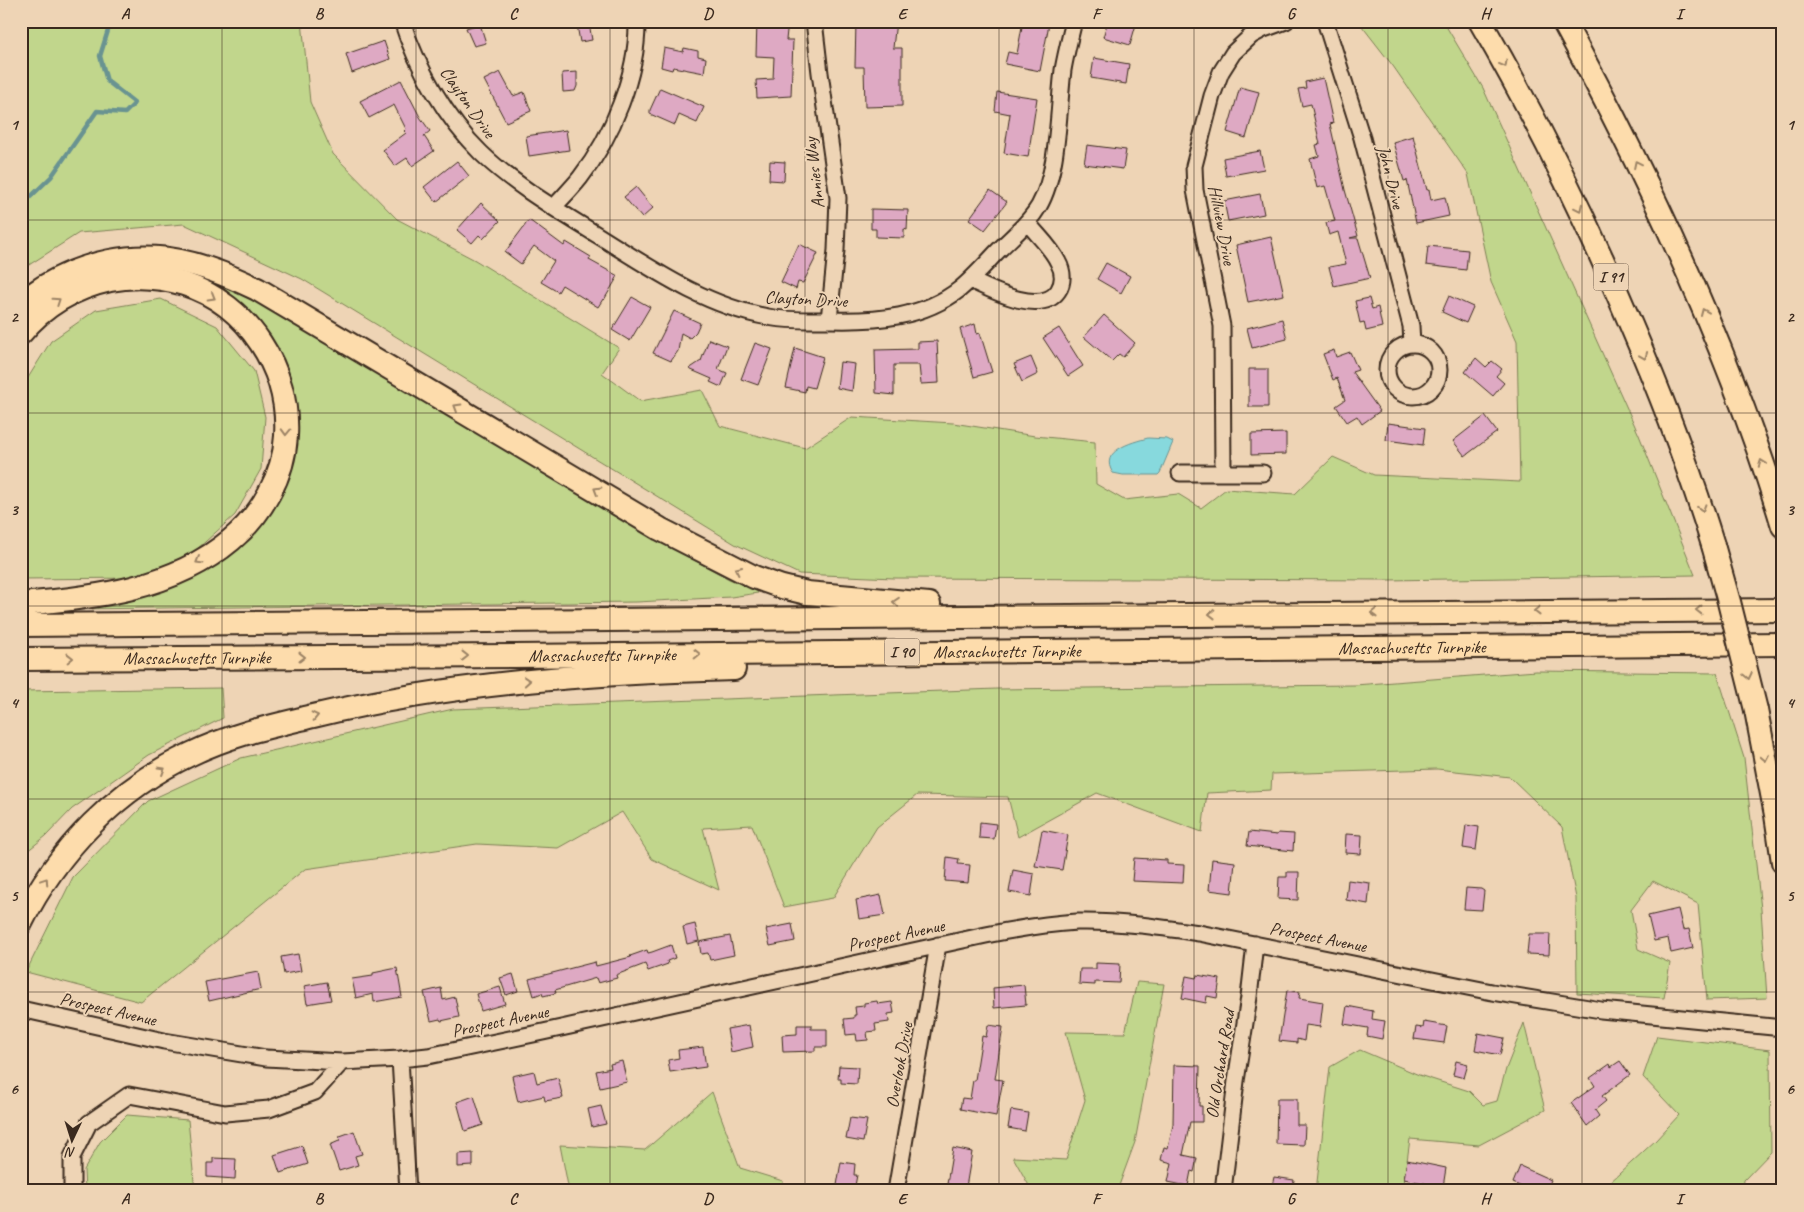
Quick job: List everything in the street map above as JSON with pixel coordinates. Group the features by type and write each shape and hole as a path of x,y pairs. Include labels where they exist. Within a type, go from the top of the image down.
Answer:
{"highway":[{"name":"I 91","path":"1480,21 1545,139 1613,282 1680,445 1713,545 1756,710 1783,862"},
{"path":"1563,21 1632,153 1702,308 1764,468 1783,526"},
{"path":"21,304 52,282 84,268 115,259 145,257 195,264 236,278 257,289 660,529 754,577 782,588 833,596 1067,616"},
{"path":"21,334 44,310 63,297 97,283 115,279 143,277 184,284 210,295 225,305 252,331 272,364 279,382 286,418 284,454 272,488 255,515 230,541 173,575 126,590 89,598 22,618"},
{"name":"Massachusetts Turnpike","path":"22,618 1067,616 1783,610"},
{"name":"Massachusetts Turnpike","path":"21,659 1783,644"},
{"path":"21,923 45,880 88,828 130,791 163,768 226,740 298,720 387,700 495,684 638,673 1109,659 1248,660 1317,657 1405,647"}],"street":[{"name":"Clayton Drive","path":"402,21 423,71 463,133 480,152 497,166 554,207 664,277 718,302 743,312 769,318 829,320 863,320 912,314 937,304 970,280 1027,222 1039,206 1050,173 1063,70 1074,21"},
{"path":"554,207 584,172 611,125 629,77 635,52 637,21"},
{"name":"Annies Way","path":"814,21 838,198 836,250 829,320"},
{"name":"Hillview Drive","path":"1223,473 1222,326 1195,190 1194,166 1212,96 1224,67 1233,53 1251,36 1286,21"},
{"name":"John Drive","path":"1325,21 1362,138 1411,326 1412,344"},
{"path":"970,280 997,292 1030,302 1047,300 1055,294 1062,282 1061,268 1054,254 1027,222"},
{"path":"1180,473 1263,473"},
{"name":"Prospect Avenue","path":"21,1009 156,1039 232,1053 300,1061 400,1060 543,1032 938,945 1013,930 1078,922 1158,927 1255,944 1492,992 1601,1010 1783,1028"},
{"name":"Old Orchard Road","path":"1223,1191 1255,944"},
{"name":"Overlook Drive","path":"896,1191 938,945"},
{"path":"400,1060 408,1191"},
{"path":"72,1191 72,1157 89,1123 129,1096 225,1113 269,1108 314,1092 342,1062"}],"green space":[{"path":"21,21 302,21 310,102 333,154 397,219 475,260 619,348 602,373 640,401 702,390 720,426 805,448 852,417 953,423 1035,436 1095,442 1096,484 1124,500 1178,494 1201,508 1226,489 1295,494 1333,457 1374,475 1520,482 1517,341 1491,282 1468,174 1393,66 1358,21 1443,21 1483,88 1639,435 1695,575 1388,580 894,578 799,574 735,544 302,279 184,224 79,233 21,270"},
{"path":"176,270 235,288 696,561 729,579 756,590 758,593 731,597 637,602 77,609 154,592 179,584 202,573 224,560 245,544 269,516 281,495 284,477 284,365"},
{"path":"161,299 217,326 254,371 265,417 261,469 235,515 186,559 142,578 21,579 21,389 51,341 96,310"},
{"path":"1536,671 1717,673 1744,758 1761,909 1767,998 1707,1000 1698,904 1653,881 1631,910 1638,949 1670,963 1664,998 1577,993 1576,898 1562,827 1510,777 1437,769 1272,774 1271,790 1207,793 1202,832 1097,793 1018,837 1008,797 917,795 877,827 833,898 784,907 752,825 703,828 719,890 652,859 622,812 558,848 477,844 305,869 141,1002 26,972 73,877 148,801 241,758 453,709 997,689 1355,685"},
{"path":"221,688 223,718 149,755 72,809 46,836 21,856 21,691"},
{"path":"1137,982 1164,984 1135,1142 1117,1191 1032,1191 1013,1157 1066,1160 1085,1100 1066,1032 1125,1033"},
{"path":"1524,1023 1545,1110 1479,1145 1410,1139 1403,1191 1316,1191 1330,1067 1360,1050 1419,1075 1469,1091 1483,1105 1497,1101 1506,1069"},
{"path":"1657,1036 1770,1050 1771,1152 1744,1180 1743,1191 1590,1191 1607,1185 1656,1140 1679,1115 1643,1077"},
{"path":"712,1092 740,1168 783,1181 783,1191 569,1191 560,1145 645,1150"},
{"path":"127,1115 188,1120 195,1191 85,1191 84,1170 100,1142"}],"water":[{"path":"1148,438 1167,439 1173,442 1158,475 1123,475 1113,473 1110,459 1113,453 1126,445"}],"building":[{"path":"757,21 788,21 786,40 793,40 791,96 757,98 756,80 773,79 774,57 756,56"},
{"path":"856,21 896,21 893,48 902,48 902,106 865,107 864,67 855,67"},
{"path":"1023,21 1049,24 1040,71 1005,64 1008,52 1017,54"},
{"path":"1108,21 1137,21 1130,45 1103,37"},
{"path":"589,23 592,40 580,42 577,25"},
{"path":"480,24 486,43 474,46 466,28"},
{"path":"384,41 390,59 352,73 346,54"},
{"path":"664,48 683,52 684,48 698,51 698,56 706,58 704,73 673,67 672,70 661,67"},
{"path":"1094,58 1129,64 1126,84 1091,78"},
{"path":"500,72 513,96 524,92 531,111 506,122 484,80"},
{"path":"577,72 575,91 563,92 562,73"},
{"path":"1323,78 1333,123 1330,124 1358,236 1350,238 1358,238 1370,278 1334,286 1329,267 1346,264 1338,232 1329,235 1326,223 1335,221 1325,186 1317,188 1310,159 1319,156 1316,145 1320,144 1311,104 1302,106 1298,89 1306,88 1305,82"},
{"path":"401,80 420,117 430,131 424,136 434,151 412,166 407,158 395,166 383,150 406,133 404,131 406,129 394,105 369,118 360,101"},
{"path":"1240,87 1259,92 1246,138 1227,132"},
{"path":"660,88 704,107 697,123 679,115 675,125 650,114"},
{"path":"997,92 1037,98 1028,157 1004,153 1010,114 995,111"},
{"path":"566,130 569,150 529,156 526,136"},
{"path":"1413,136 1431,200 1445,197 1449,216 1416,223 1407,180 1404,181 1393,142"},
{"path":"1087,145 1126,150 1123,169 1084,164"},
{"path":"1260,151 1264,169 1226,176 1223,158"},
{"path":"457,161 469,176 436,202 424,187"},
{"path":"770,161 785,162 784,181 769,180"},
{"path":"636,187 653,208 642,218 624,197"},
{"path":"990,190 1007,202 985,230 969,219"},
{"path":"1260,194 1264,214 1228,221 1224,201"},
{"path":"481,203 500,221 483,239 479,235 472,243 457,230"},
{"path":"871,209 908,210 907,230 904,229 904,238 876,237 876,229 871,229"},
{"path":"529,220 564,246 566,242 591,257 589,260 618,276 598,307 562,285 558,292 541,282 554,261 534,246 521,264 505,252"},
{"path":"1271,237 1284,295 1248,302 1236,245"},
{"path":"799,244 818,253 803,283 798,282 796,289 781,282"},
{"path":"1428,246 1468,250 1466,270 1426,265"},
{"path":"1106,263 1130,276 1121,293 1097,279"},
{"path":"1449,296 1473,307 1466,323 1442,312"},
{"path":"632,297 650,307 630,341 612,330"},
{"path":"1369,298 1372,309 1378,307 1382,327 1366,331 1364,322 1360,323 1355,301"},
{"path":"674,311 700,323 696,332 690,338 681,333 678,351 671,361 653,353"},
{"path":"1104,315 1135,343 1123,357 1119,354 1112,361 1084,337"},
{"path":"1282,319 1287,339 1252,348 1247,328"},
{"path":"975,324 977,334 980,333 992,372 974,377 960,329"},
{"path":"1059,328 1083,366 1068,376 1043,338"},
{"path":"709,339 727,346 718,369 727,373 721,387 710,382 712,379 689,369 701,361"},
{"path":"937,341 939,383 921,384 919,365 894,365 894,395 876,393 875,350 918,349 918,342"},
{"path":"755,343 772,349 758,385 741,379"},
{"path":"795,348 823,357 814,388 806,386 805,392 786,388"},
{"path":"1334,350 1336,357 1350,352 1358,370 1352,372 1380,411 1362,424 1357,416 1347,422 1336,406 1345,400 1337,378 1333,380 1323,354"},
{"path":"1031,357 1038,374 1022,382 1014,364"},
{"path":"1476,358 1486,367 1492,361 1502,369 1496,376 1504,383 1493,396 1465,372"},
{"path":"840,362 855,364 852,391 837,388"},
{"path":"1249,369 1268,369 1268,407 1249,407"},
{"path":"1485,416 1497,432 1465,456 1453,441"},
{"path":"1388,423 1425,428 1423,445 1386,440"},
{"path":"1286,433 1286,454 1251,455 1251,434"},
{"path":"980,822 996,824 994,839 979,838"},
{"path":"1466,825 1479,827 1476,850 1463,848"},
{"path":"1042,830 1068,835 1062,870 1035,866"},
{"path":"1249,832 1277,835 1278,833 1294,834 1293,851 1247,846"},
{"path":"1346,834 1362,835 1361,854 1345,853"},
{"path":"947,857 959,859 958,864 970,865 968,883 945,881"},
{"path":"1134,858 1167,860 1167,864 1184,865 1183,883 1132,881"},
{"path":"1212,859 1235,862 1232,893 1209,890"},
{"path":"1013,870 1034,874 1031,896 1009,892"},
{"path":"1287,872 1299,872 1298,900 1278,899 1279,877 1287,877"},
{"path":"1348,880 1370,883 1368,904 1346,900"},
{"path":"1466,888 1484,891 1482,910 1464,909"},
{"path":"881,895 885,915 859,919 856,900"},
{"path":"1678,909 1683,930 1689,929 1693,948 1671,953 1668,938 1654,941 1648,916"},
{"path":"695,924 699,941 687,944 683,927"},
{"path":"792,924 795,941 770,946 766,929"},
{"path":"1529,934 1550,934 1549,955 1527,954"},
{"path":"730,936 734,955 710,960 708,953 701,954 699,942"},
{"path":"671,945 675,958 667,961 668,964 648,971 645,964 616,975 617,978 598,983 596,978 555,990 556,993 543,996 542,993 534,996 529,979 595,962 596,966 631,957 647,950 648,953"},
{"path":"298,954 301,971 284,974 281,957"},
{"path":"1096,963 1120,964 1119,983 1095,982 1095,985 1079,984 1080,969 1096,969"},
{"path":"397,968 402,997 374,1002 373,994 356,998 352,979 373,976 373,973"},
{"path":"258,972 261,989 209,1001 205,982"},
{"path":"513,974 518,991 506,995 500,978"},
{"path":"1197,975 1220,979 1217,998 1207,996 1206,1003 1182,998 1186,976 1196,978"},
{"path":"327,982 331,1000 307,1004 304,986"},
{"path":"1024,985 1026,1005 994,1008 993,988"},
{"path":"500,987 505,1004 481,1011 476,994"},
{"path":"441,988 443,1000 455,997 459,1017 431,1021 424,992"},
{"path":"1287,990 1300,992 1299,998 1323,1002 1320,1027 1306,1025 1304,1041 1297,1039 1297,1043 1279,1041"},
{"path":"877,1001 878,1004 892,1002 894,1013 888,1014 889,1022 875,1024 876,1031 867,1032 868,1040 857,1041 856,1034 846,1035 844,1019 854,1018 854,1015 856,1015 855,1007"},
{"path":"1347,1006 1373,1011 1372,1019 1385,1021 1382,1039 1367,1036 1368,1028 1344,1024"},
{"path":"1424,1022 1447,1026 1444,1043 1414,1039 1416,1027 1423,1028"},
{"path":"749,1025 753,1047 731,1052 727,1029"},
{"path":"797,1025 811,1025 811,1029 827,1029 827,1047 815,1047 815,1051 783,1052 782,1035 797,1034"},
{"path":"988,1025 1003,1027 995,1079 1003,1080 996,1116 960,1109 962,1098 970,1099 982,1036 986,1037"},
{"path":"1478,1033 1504,1038 1500,1055 1475,1050"},
{"path":"703,1047 706,1067 670,1072 668,1060 679,1058 678,1050"},
{"path":"622,1061 627,1082 600,1088 596,1071 611,1068 610,1064"},
{"path":"1456,1061 1468,1064 1464,1078 1453,1075"},
{"path":"1620,1061 1630,1075 1602,1096 1606,1101 1595,1110 1599,1116 1587,1126 1571,1103 1595,1086 1590,1078 1610,1064 1611,1067"},
{"path":"1174,1065 1200,1066 1199,1106 1202,1106 1202,1122 1190,1122 1183,1155 1197,1158 1194,1172 1191,1171 1188,1186 1168,1182 1172,1163 1161,1160 1164,1147 1168,1148 1173,1125"},
{"path":"839,1066 858,1067 857,1084 841,1083 841,1079 838,1079"},
{"path":"534,1071 537,1083 558,1078 563,1098 545,1101 544,1096 518,1102 512,1076"},
{"path":"474,1096 483,1125 465,1131 457,1102"},
{"path":"1277,1099 1297,1099 1297,1125 1305,1125 1304,1145 1276,1144"},
{"path":"601,1106 606,1124 592,1127 588,1109"},
{"path":"1011,1110 1028,1113 1025,1131 1008,1128"},
{"path":"850,1118 867,1120 863,1142 846,1139"},
{"path":"354,1131 362,1154 355,1156 358,1165 339,1171 330,1145 339,1141 340,1136"},
{"path":"302,1146 308,1164 280,1173 274,1155"},
{"path":"953,1148 972,1152 966,1187 947,1184"},
{"path":"473,1153 473,1166 458,1167 458,1154"},
{"path":"213,1158 236,1159 235,1179 207,1177 207,1163 213,1163"},
{"path":"1407,1160 1446,1168 1443,1187 1404,1179"},
{"path":"841,1162 855,1164 854,1175 857,1175 854,1191 836,1191"},
{"path":"1520,1166 1551,1180 1546,1191 1531,1191 1513,1183"},
{"path":"1274,1177 1294,1180 1292,1191 1271,1191"}],"waterway":[{"path":"21,206 51,177 97,111 125,113 135,103 107,81 100,56 111,21"}]}
